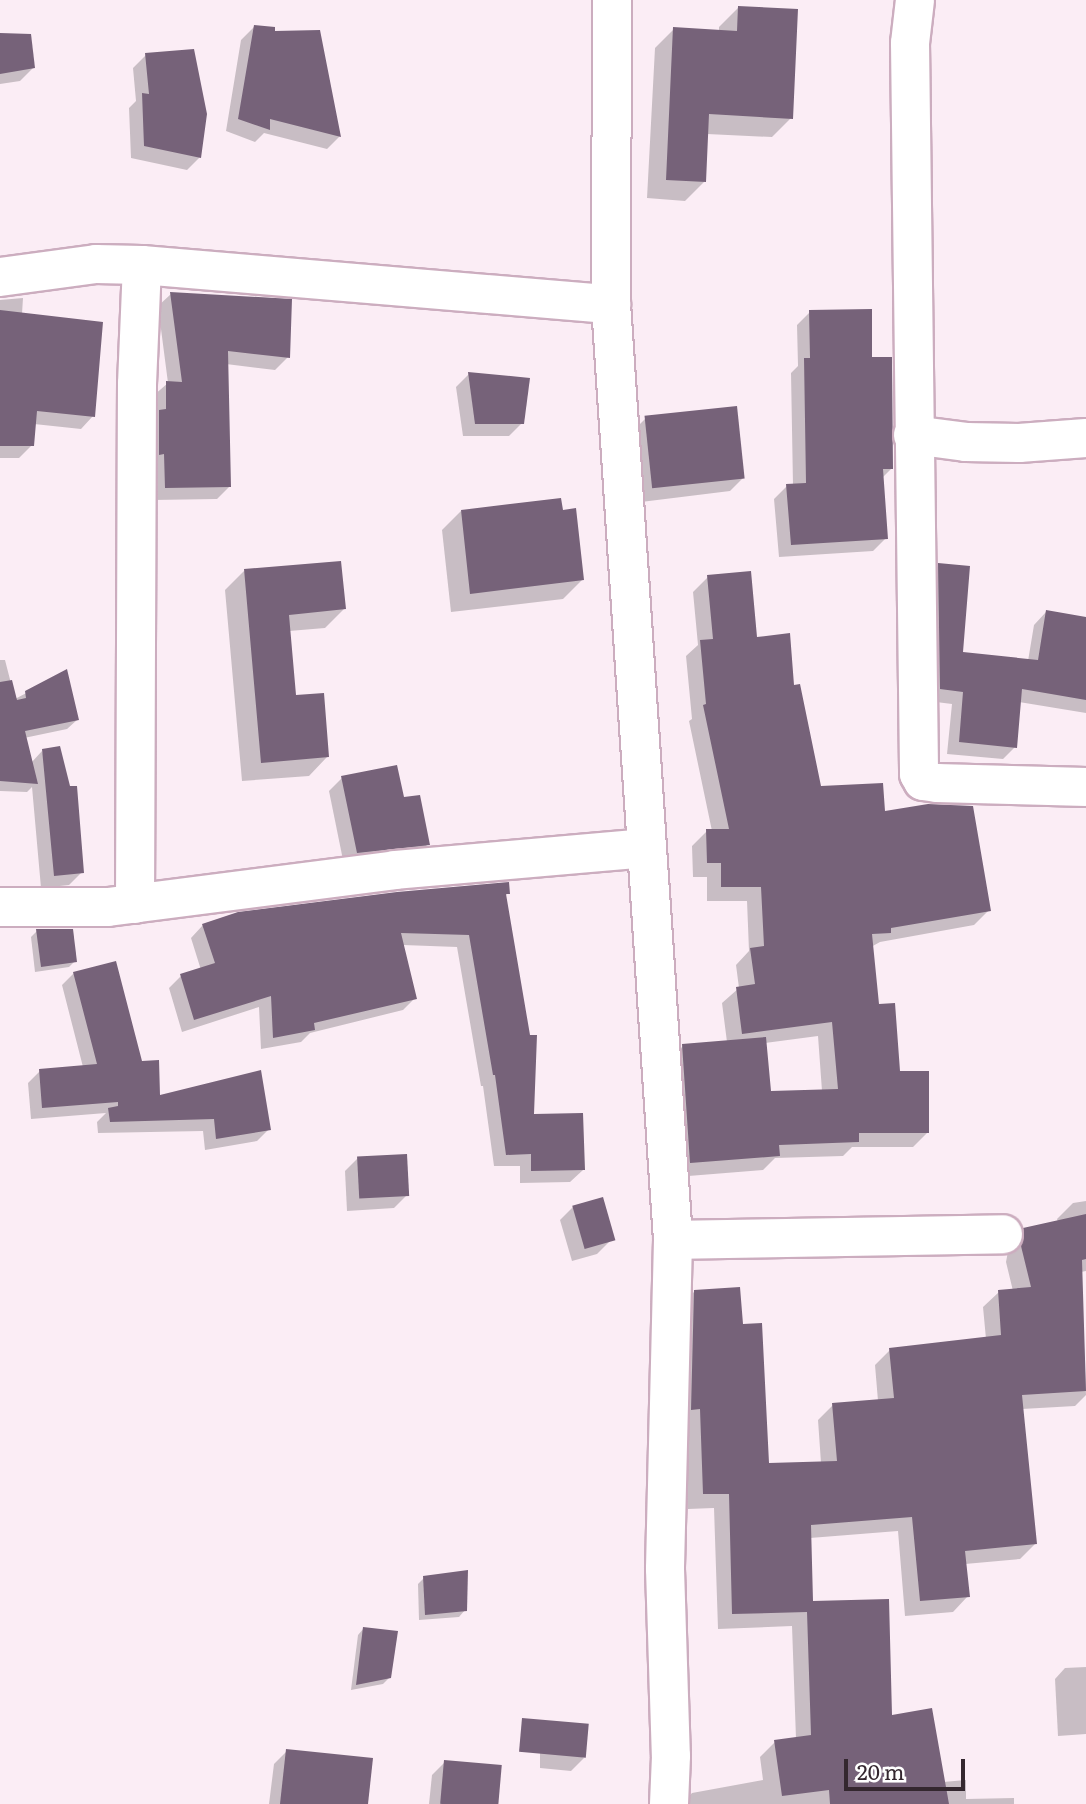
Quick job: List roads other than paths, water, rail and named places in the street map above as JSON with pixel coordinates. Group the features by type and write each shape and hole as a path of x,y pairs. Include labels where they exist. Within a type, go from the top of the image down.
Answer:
{"street":[{"path":"612,0 611,304 645,848 667,1116 673,1240 665,1569 671,1756 669,1804"},
{"path":"915,0 910,43 919,774 923,781 937,783 1086,787"},
{"path":"0,277 96,264 142,265 611,304"},
{"path":"135,904 136,384 142,265"},
{"path":"913,435 966,442 1019,443 1086,438"},
{"path":"0,907 108,907 395,870 645,848"},
{"path":"673,1240 1003,1234"}]}
